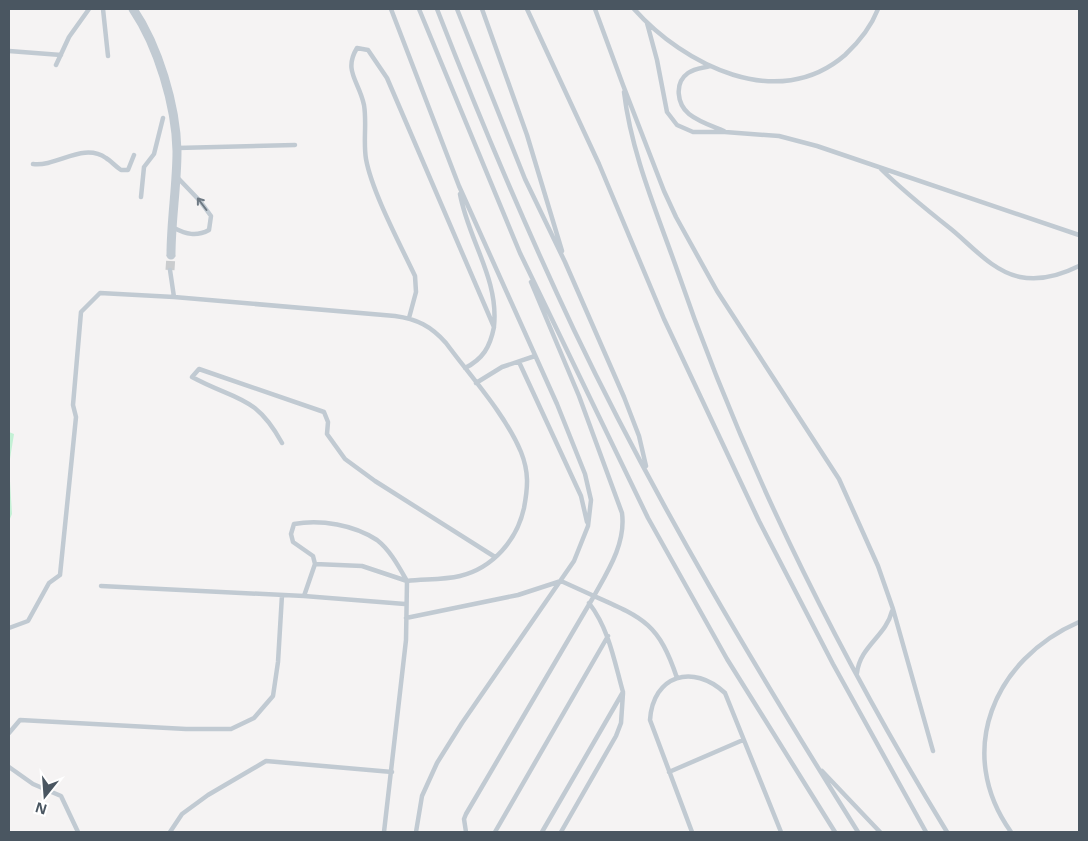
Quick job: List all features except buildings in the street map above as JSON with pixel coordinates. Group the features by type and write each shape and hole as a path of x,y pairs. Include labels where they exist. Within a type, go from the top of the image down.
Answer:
{"street":[{"path":"133,9 145,26 166,83 177,148 171,255"}],"lane":[{"path":"56,65 69,37 89,9"},
{"path":"103,9 108,56"},
{"path":"391,9 459,186 557,404 585,474 591,500 588,526 574,561 562,582 462,723 437,763 422,796 416,832"},
{"path":"419,9 579,396 622,513 623,527 617,551 594,596 466,814 464,819 466,832"},
{"path":"436,9 536,248 575,331 647,472 706,580 815,764 858,832"},
{"path":"458,9 525,179 565,262 624,397 639,436 647,472"},
{"path":"482,9 549,200 565,262"},
{"path":"527,9 600,164 664,319 759,521 837,672 926,832"},
{"path":"596,9 623,85 676,217 717,291 839,479 878,566 893,609 933,750"},
{"path":"634,9 647,23 674,45 710,66 756,80 785,81 814,74 827,68 852,49 869,28 878,9"},
{"path":"647,23 657,60 664,104 671,120 684,130 779,136 816,146 1079,235"},
{"path":"409,318 416,292 415,276 375,186 366,158 364,104 350,68 351,58 357,48 368,50 387,78 494,327"},
{"path":"9,51 61,55"},
{"path":"710,66 697,69 683,78 680,86 680,101 689,114 725,132"},
{"path":"623,85 626,112 641,165 719,383 762,485 818,605 908,768 946,832"},
{"path":"141,197 144,167 154,154 163,118"},
{"path":"177,148 296,145"},
{"path":"33,164 48,163 74,154 91,152 105,157 121,170 128,170 134,156"},
{"path":"880,168 980,255 1003,270 1014,275 1032,278 1057,275 1079,266"},
{"path":"174,228 185,233 200,235 209,230 211,216 200,201 176,177"},
{"path":"459,186 463,208 494,295 494,327 488,348 482,357 465,368"},
{"path":"520,253 603,427 672,561 727,659 835,832"},
{"path":"170,270 174,297"},
{"path":"9,628 28,621 50,583 60,576 76,417 73,405 81,312 100,293 174,297 409,318 429,326 437,332 476,383 517,444 529,483 521,520 516,532 495,557 472,572 459,576 407,581 362,566 315,564"},
{"path":"476,383 502,367 534,356"},
{"path":"519,362 581,496 588,526"},
{"path":"282,443 265,416 255,406 192,377 199,369 324,412 328,422 328,434 345,459 375,481 495,557"},
{"path":"304,596 315,564 313,556 293,542 292,534 294,524 308,521 348,527 377,541 394,558 407,581 405,604 406,640 384,832"},
{"path":"406,618 518,595 562,582 629,612 658,633 677,678"},
{"path":"101,586 304,596 405,604"},
{"path":"9,734 20,720 204,729 231,728 254,718 273,696 278,662 282,595"},
{"path":"561,832 616,736 622,710 622,692 608,636 601,618 589,603"},
{"path":"857,674 865,650 886,626 893,609"},
{"path":"1011,832 994,804 986,775 985,740 988,723 1005,682 1026,656 1050,636 1079,622"},
{"path":"495,832 608,636"},
{"path":"692,832 652,730 651,710 660,690 667,682 677,678 700,677 717,686 730,702 743,740 781,832"},
{"path":"542,832 622,692"},
{"path":"669,772 743,740"},
{"path":"170,832 182,814 248,769 266,761 392,772"},
{"path":"815,764 880,832"},
{"path":"9,767 33,784 61,796 78,832"}],"green space":[{"path":"9,432 14,434 9,465"},
{"path":"9,465 12,514 9,521"}],"tunnel":[{"path":"170,270 171,255"}]}
